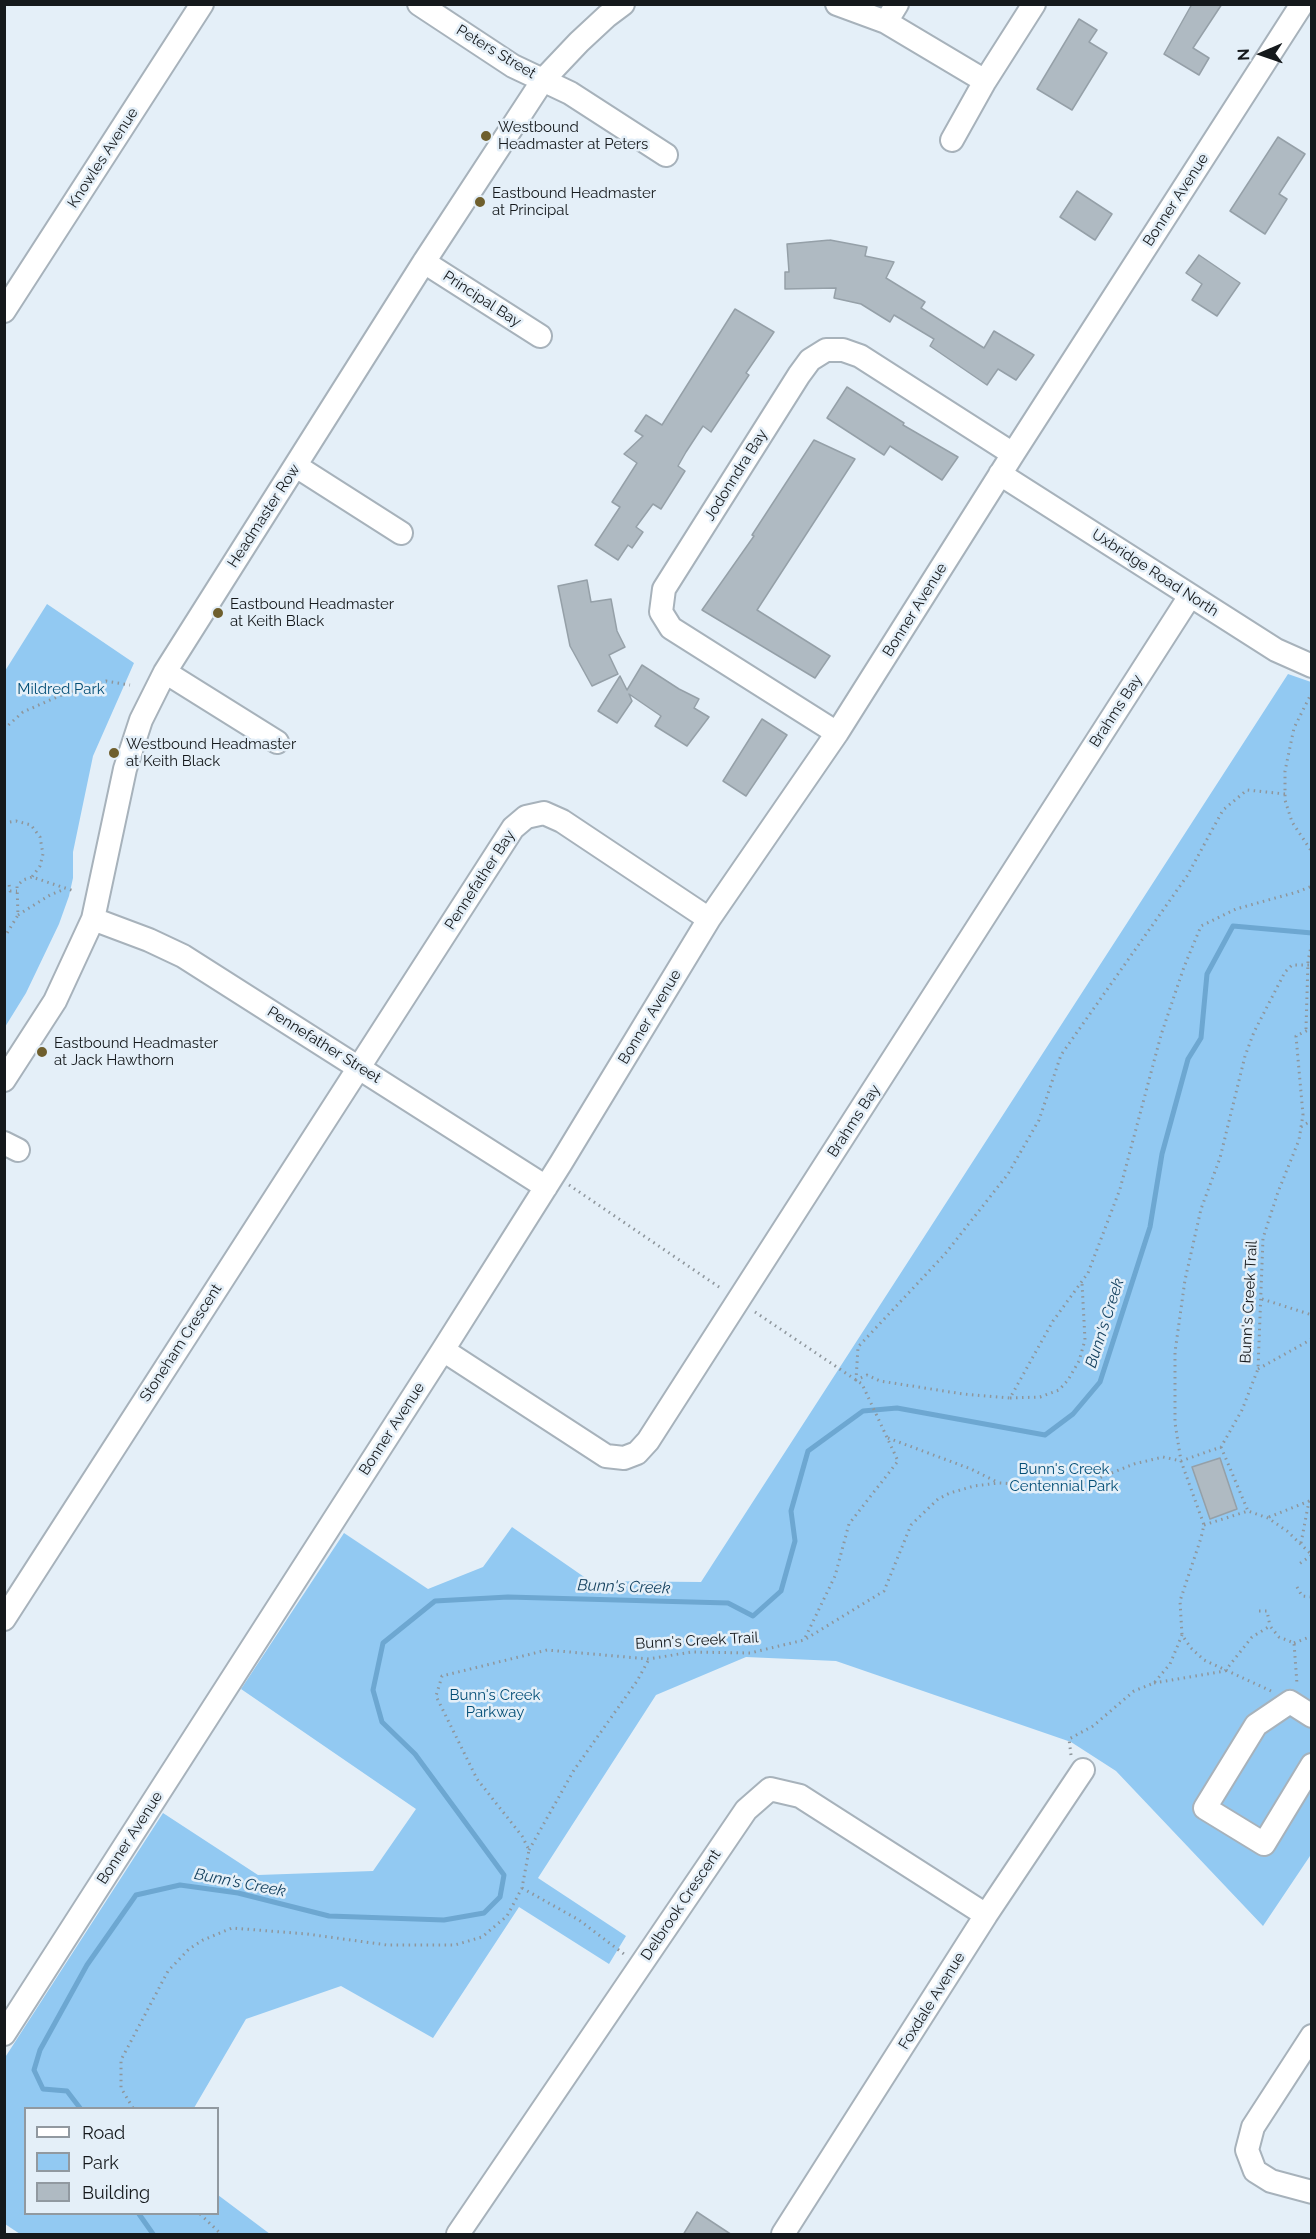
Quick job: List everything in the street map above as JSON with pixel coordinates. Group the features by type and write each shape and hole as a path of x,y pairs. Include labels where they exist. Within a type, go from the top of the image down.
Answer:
{"street":[{"name":"Knowles Avenue","path":"4,311 202,4"},
{"name":"Peters Street","path":"419,4 513,66 570,93 666,155"},
{"name":"Headmaster Row","path":"4,1080 55,1001 93,919 125,769 141,720 165,672 424,262 543,80 579,42 623,4"},
{"path":"837,4 891,13 985,81"},
{"path":"952,140 985,81 1034,4"},
{"name":"Bonner Avenue","path":"4,2034 443,1350 709,919 837,733 1000,474 1302,4"},
{"name":"Principal Bay","path":"424,262 540,336"},
{"name":"Jodonndra Bay","path":"837,733 671,627 661,612 664,589 799,375 810,360 826,350 843,350 860,356 1013,454"},
{"path":"296,466 401,533"},
{"name":"Uxbridge Road North","path":"1000,474 1276,650 1311,666"},
{"name":"Brahms Bay","path":"443,1350 606,1456 624,1458 637,1453 648,1441 1190,596"},
{"path":"165,672 277,742"},
{"name":"Pennefather Bay","path":"358,1066 513,828 526,817 544,813 562,821 709,919"},
{"name":"Pennefather Street","path":"93,919 149,940 183,956 358,1066 550,1180"},
{"name":"Stoneham Crescent","path":"4,1619 358,1066"},
{"path":"1311,1716 1290,1702 1256,1725 1204,1808 1264,1844 1311,1765"},
{"name":"Foxdale Avenue","path":"783,2235 986,1915 1078,1779"},
{"name":"Delbrook Crescent","path":"458,2235 746,1810 770,1789 800,1796 986,1915"},
{"path":"1311,2036 1253,2127 1247,2150 1255,2170 1271,2181 1311,2192"}],"path":[{"path":"4,729 23,712 66,693 106,681 130,685"},
{"path":"1311,692 1294,728 1285,771 1285,794 1292,822 1311,852"},
{"path":"856,1380 858,1347 945,1254 1008,1174 1039,1120 1061,1055 1187,876 1223,810 1247,790 1285,794"},
{"path":"4,823 16,821 31,825 40,837 43,854 40,866 32,877"},
{"path":"18,915 17,886 22,880 32,877 74,891"},
{"path":"4,884 9,884 10,891 17,891"},
{"path":"1010,1398 1053,1321 1088,1273 1120,1189 1161,1035 1184,967 1201,926 1236,909 1311,886"},
{"path":"4,938 18,915 50,895 67,888"},
{"path":"1311,942 1306,1029 1311,1028"},
{"path":"1154,1683 1170,1664 1182,1635 1180,1601 1204,1526 1181,1461 1175,1423 1175,1352 1185,1280 1201,1209 1220,1158 1245,1056 1254,1032 1285,972 1292,965 1309,964"},
{"path":"1308,973 1311,979"},
{"name":"Bunn's Creek Trail","path":"530,1850 522,1836 477,1779 436,1696 442,1676 547,1650 649,1659 691,1652 750,1653 804,1640 884,1591 911,1525 938,1499 974,1486 999,1483 1061,1486 1089,1482 1134,1464 1163,1457 1181,1461 1221,1447 1242,1410 1258,1369 1263,1238 1299,1140 1303,1115 1296,1036 1306,1029"},
{"path":"1301,1127 1311,1120"},
{"path":"550,1180 738,1300 862,1384 898,1461 849,1524 835,1576 804,1640"},
{"path":"856,1380 867,1375 880,1381 911,1386 1010,1398 1040,1397 1059,1390 1079,1361 1085,1340 1082,1281"},
{"path":"1261,1299 1311,1315"},
{"path":"1258,1369 1311,1339"},
{"path":"888,1438 971,1469 999,1483"},
{"path":"1221,1447 1248,1511"},
{"path":"1268,1518 1310,1500"},
{"path":"1301,1543 1310,1500"},
{"path":"1204,1526 1248,1511 1268,1518 1301,1543 1311,1555 1299,1564"},
{"path":"1297,1587 1302,1596 1311,1597"},
{"path":"1259,1611 1268,1611 1270,1626 1279,1637 1294,1643 1311,1636"},
{"path":"1078,1779 1069,1739 1093,1725 1134,1691 1154,1683 1225,1671 1252,1637 1270,1626"},
{"path":"1182,1635 1191,1648 1204,1660 1290,1702 1298,1689 1294,1643"},
{"path":"132,2107 121,2088 121,2060 168,1971 189,1949 203,1940 232,1928 307,1934 387,1945 454,1945 482,1937 507,1916 522,1888 530,1850 574,1770 637,1681 649,1659"},
{"path":"522,1888 579,1920 640,1965"},
{"path":"201,2215 221,2235"}],"green space":[{"name":"Mildred Park","path":"47,604 134,663 93,756 73,852 73,878 69,896 59,924 26,993 5,1027 5,671"},
{"name":"Bunn's Creek Centennial Park","path":"1288,674 1311,682 1312,1853 1263,1926 1116,1771 1071,1742 836,1661 746,1657 656,1695 538,1878 626,1936 609,1964 519,1907 433,2038 341,1986 246,2019 195,2107 24,2107 24,2215 219,2215 219,2196 270,2234 20,2234 5,2224 4,2059 163,1813 258,1875 373,1871 416,1809 241,1689 344,1533 428,1589 483,1567 512,1527 590,1581 701,1582"}],"building":[{"path":"1192,4 1222,4 1193,48 1209,58 1199,75 1164,54"},
{"path":"1079,19 1097,30 1089,42 1107,53 1072,110 1037,89"},
{"path":"1278,137 1305,154 1279,194 1287,199 1265,234 1230,211"},
{"path":"1077,191 1112,214 1095,240 1060,217"},
{"path":"830,240 867,247 865,256 894,262 886,278 925,302 921,308 984,348 994,331 1034,355 1016,380 998,369 987,385 930,346 934,339 894,315 890,322 861,304 834,298 836,288 785,289 785,272 789,272 787,244"},
{"path":"1199,255 1240,283 1217,316 1192,300 1202,284 1186,273"},
{"path":"735,309 774,332 746,373 749,375 711,432 703,426 686,452 678,466 685,471 661,509 653,504 636,527 643,532 632,548 628,545 618,560 595,545 620,507 612,502 637,463 624,454 643,436 635,431 646,415 662,425"},
{"path":"847,387 904,423 903,425 958,457 942,480 890,446 884,455 827,418"},
{"path":"814,440 855,459 757,610 830,656 815,678 702,610 754,536 752,535"},
{"path":"587,580 591,602 611,599 617,631 625,647 609,655 618,674 592,686 570,646 558,586"},
{"path":"642,665 699,699 694,708 709,717 687,746 655,726 661,716 629,694 632,701 617,723 598,711 620,676 627,690"},
{"path":"762,719 787,735 746,796 723,781"},
{"path":"1220,1458 1237,1509 1210,1519 1192,1467"},
{"path":"697,2212 732,2235 683,2235"}],"waterway":[{"name":"Bunn's Creek","path":"79,2107 67,2091 43,2089 34,2070 40,2050 87,1965 136,1895 180,1885 238,1893 329,1916 444,1920 484,1913 500,1897 504,1875 415,1754 382,1722 373,1690 383,1643 435,1601 508,1597 728,1603 753,1616 781,1591 795,1541 791,1511 808,1451 863,1411 897,1408 1045,1435 1073,1414 1100,1382 1150,1227 1162,1154 1188,1059 1201,1038 1207,974 1233,926 1312,933"},
{"name":"Bunn's Creek","path":"140,2215 153,2234"}],"place":[{"name":"Westbound Headmaster at Peters","path":"486,136"},
{"name":"Eastbound Headmaster at Principal","path":"480,202"},
{"name":"Eastbound Headmaster at Keith Black","path":"218,613"},
{"name":"Westbound Headmaster at Keith Black","path":"114,753"},
{"name":"Eastbound Headmaster at Jack Hawthorn","path":"42,1052"}],"park label":[{"name":"Bunn's Creek Parkway","path":"495,1704"}]}
